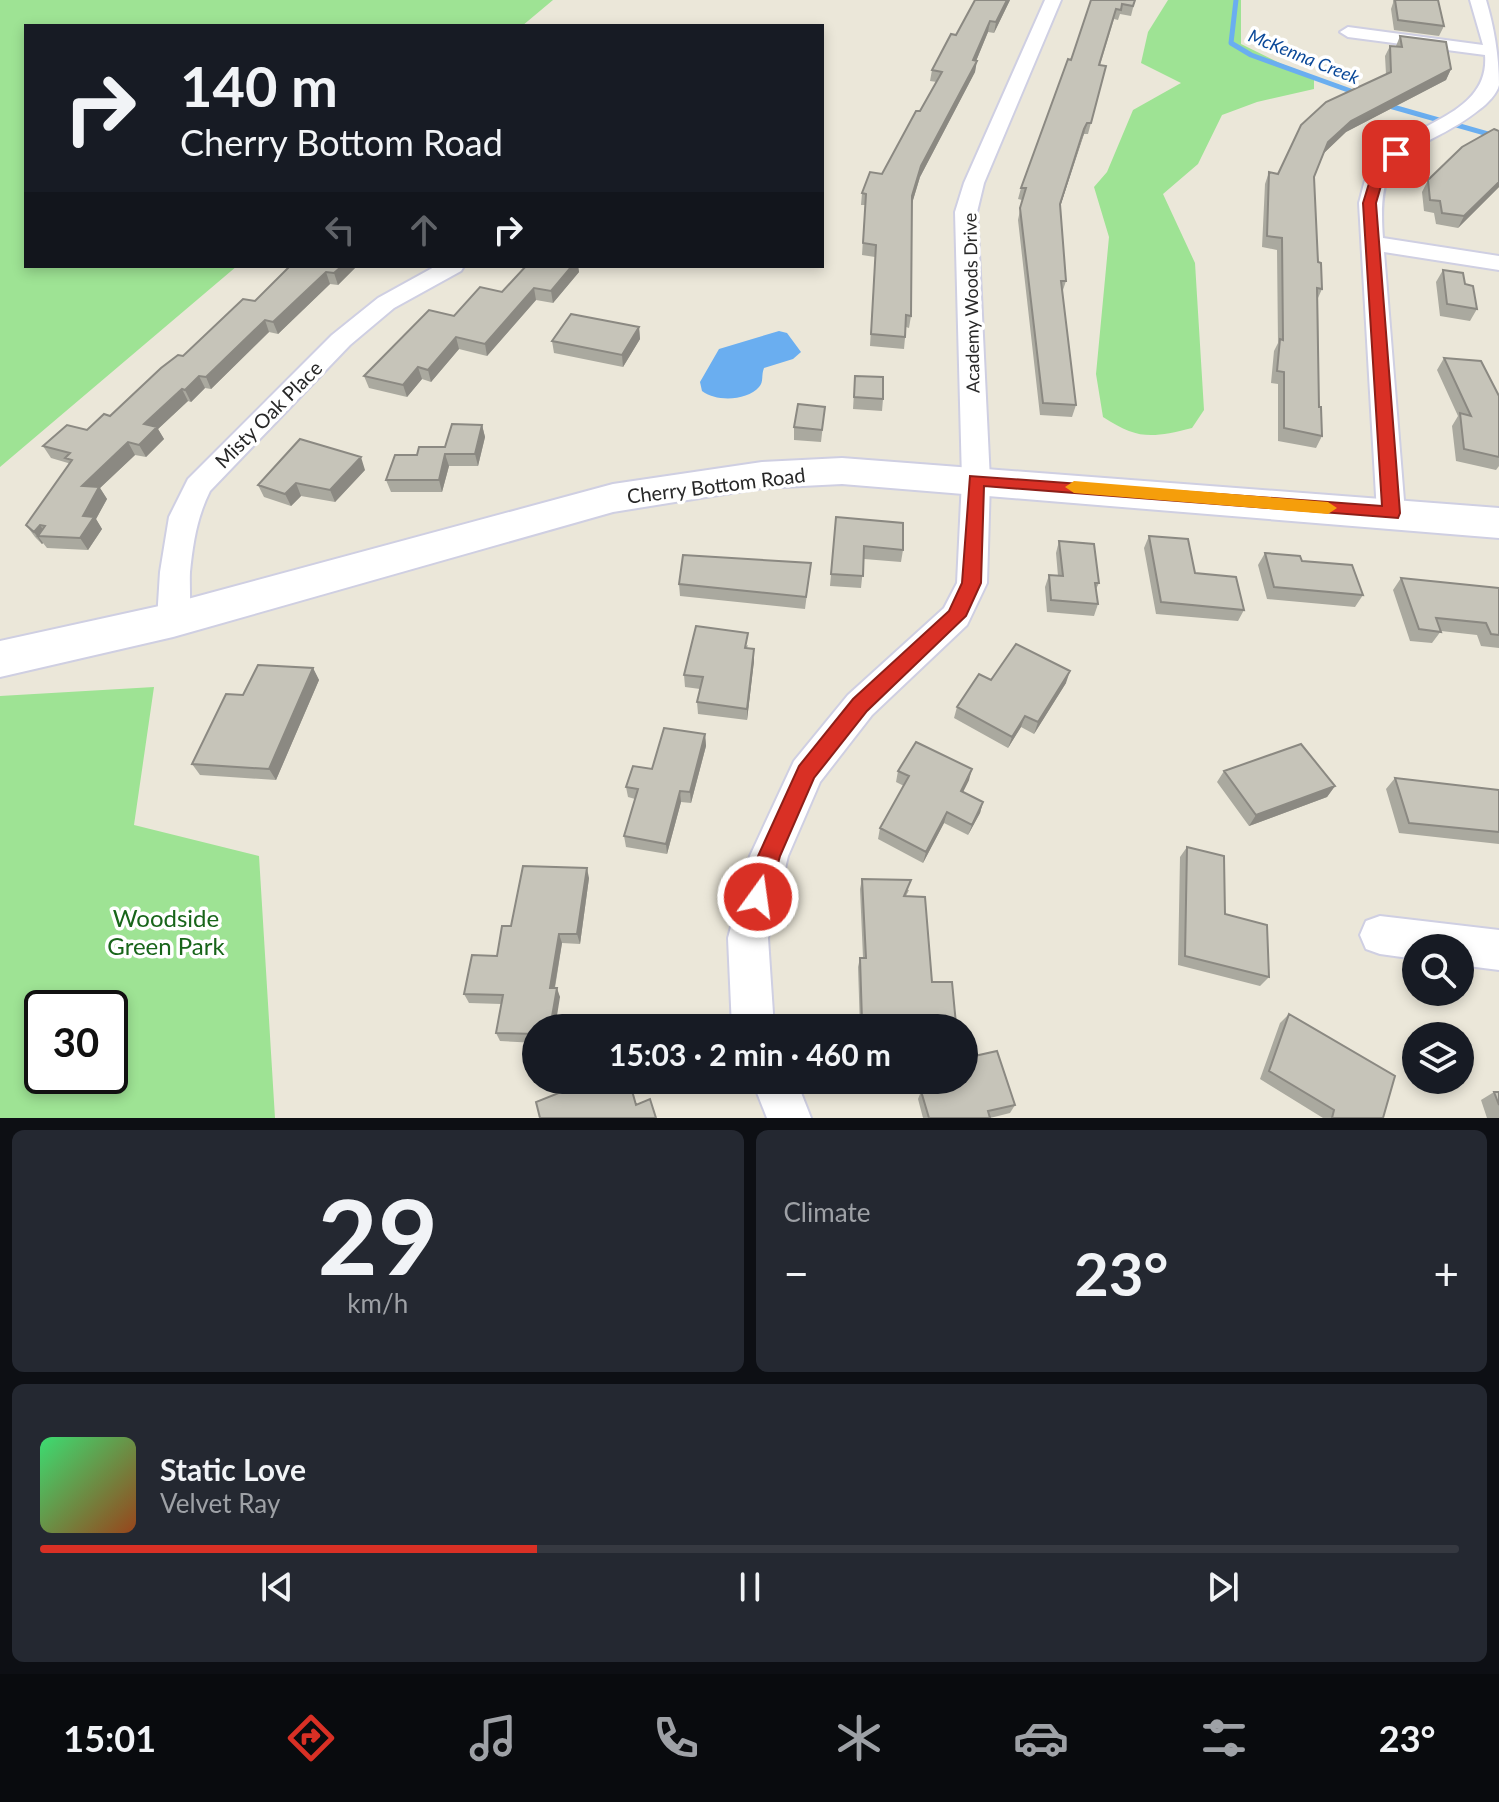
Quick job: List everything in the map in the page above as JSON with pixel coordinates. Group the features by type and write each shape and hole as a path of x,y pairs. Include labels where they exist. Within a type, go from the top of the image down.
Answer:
{"main road":[{"name":"Cherry Bottom Road","path":"0,659 173,620 613,498 762,475 842,471 1499,523"}],"street":[{"name":"Academy Woods Drive","path":"752,1014 748,938 769,856 806,772 860,705 956,616 972,583 976,480 966,212 973,186 1053,0"},
{"path":"1391,513 1370,203 1381,167 1412,140 1447,121 1488,91 1494,72 1478,0"},
{"path":"1348,32 1491,51"},
{"path":"1372,243 1499,263"},
{"name":"Misty Oak Place","path":"173,620 175,572 183,517 198,486 341,340 386,303 449,268"},
{"path":"1380,935 1499,950"},
{"path":"780,1094 789,1118"}],"green space":[{"path":"0,0 553,0 524,24 24,24 24,268 235,268 0,467"},
{"path":"1168,0 1241,0 1241,44 1314,80 1314,89 1257,102 1222,115 1198,164 1163,194 1195,263 1204,410 1192,428 1146,435 1126,430 1103,417 1096,374 1109,237 1094,187 1107,172 1133,110 1181,83 1141,63 1148,32"},
{"name":"Woodside Green Park","path":"154,687 134,825 259,856 275,1118 0,1118 0,696"}],"water":[{"path":"779,331 787,333 801,352 793,359 764,368 761,383 754,392 731,398 715,397 702,391 700,382 719,349"}],"building":[{"path":"975,0 1007,0 996,22 990,21 973,60 977,61 921,166 912,196 911,316 906,315 905,337 871,334 876,245 863,243 866,194 862,193 870,172 882,174 916,111 920,111 942,72 932,70 951,34 956,35"},
{"path":"1091,0 1135,0 1133,6 1122,4 1121,10 1116,9 1099,65 1106,66 1091,123 1087,123 1084,129 1060,204 1066,281 1061,281 1076,405 1043,403 1020,208 1026,188 1021,188"},
{"path":"1395,0 1438,0 1444,26 1398,20"},
{"path":"1400,36 1446,42 1451,69 1351,121 1328,142 1314,177 1322,289 1317,288 1322,436 1284,428 1284,372 1277,371 1280,339 1283,340 1282,238 1267,236 1269,172 1278,174 1301,125 1326,102 1391,72 1390,46 1402,47"},
{"path":"1494,129 1499,131 1499,182 1464,216 1442,213 1440,201 1430,200 1428,180 1462,147"},
{"path":"288,268 340,268 334,273 326,272 273,322 265,320 206,377 199,376 185,390 182,389 144,424 157,427 139,445 128,442 82,486 99,487 83,516 94,517 80,538 38,536 45,526 40,525 34,532 26,525 72,460 65,458 70,453 43,446 67,425 87,430 104,414 110,416 161,368 178,355 183,356 243,299 255,301"},
{"path":"524,268 570,268 551,291 534,288 485,344 456,337 428,370 418,367 403,385 364,376 429,310 454,316 480,287 502,292"},
{"path":"1443,270 1463,273 1465,284 1473,286 1477,309 1447,304"},
{"path":"571,314 639,327 622,355 552,341"},
{"path":"1444,358 1481,361 1499,396 1499,457 1464,449 1460,413 1471,416"},
{"path":"855,376 883,377 883,399 854,397"},
{"path":"798,404 825,407 822,430 794,427"},
{"path":"452,424 482,425 475,454 445,454 439,480 386,480 395,455 417,455 419,447 445,447"},
{"path":"300,439 361,457 330,490 296,483 285,494 258,485"},
{"path":"836,517 903,523 903,550 864,546 863,576 831,574"},
{"path":"1149,536 1188,539 1195,573 1236,577 1244,610 1161,602"},
{"path":"1059,541 1094,544 1098,604 1051,600 1049,575 1063,576"},
{"path":"1265,553 1300,556 1302,561 1352,565 1363,595 1274,587"},
{"path":"683,555 811,563 806,597 679,584"},
{"path":"1401,578 1499,588 1499,635 1491,634 1486,623 1436,618 1441,632 1419,629"},
{"path":"696,626 748,633 745,648 754,649 747,709 697,702 703,677 684,675"},
{"path":"1016,644 1070,671 1038,722 1025,716 1012,737 957,707 979,674 991,680"},
{"path":"258,665 313,668 269,769 192,764 226,694 243,695"},
{"path":"664,728 705,734 690,792 680,791 666,844 624,836 638,789 626,787 633,766 652,769"},
{"path":"916,742 972,769 961,791 983,802 972,825 947,812 926,852 880,828 909,776 898,771"},
{"path":"1301,744 1335,786 1256,815 1224,771"},
{"path":"1395,778 1499,790 1499,832 1409,823"},
{"path":"1187,847 1224,856 1225,914 1267,925 1269,977 1185,956"},
{"path":"523,866 587,868 577,934 559,934 550,988 557,988 552,1014 522,1014 522,1034 496,1033 503,995 464,994 472,955 497,956 502,926 511,926"},
{"path":"862,879 911,880 904,896 925,897 932,982 952,982 955,1014 862,1014 860,958 866,958"},
{"path":"1289,1014 1395,1076 1383,1118 1332,1118 1334,1110 1269,1071"},
{"path":"997,1051 1015,1105 988,1111 990,1118 929,1118 922,1094 978,1094 978,1055"},
{"path":"556,1094 633,1094 636,1105 650,1099 656,1118 540,1118 536,1102"}],"waterway":[{"name":"McKenna Creek","path":"1236,0 1231,43 1251,55 1359,94"},
{"name":"McKenna Creek","path":"1386,105 1499,137"}],"slow traffic":[{"path":"1074,487 1328,508"}],"route":[{"path":"758,897 769,856 806,772 860,705 956,616 972,583 976,480 1391,513 1370,203 1381,167 1396,154"}]}
